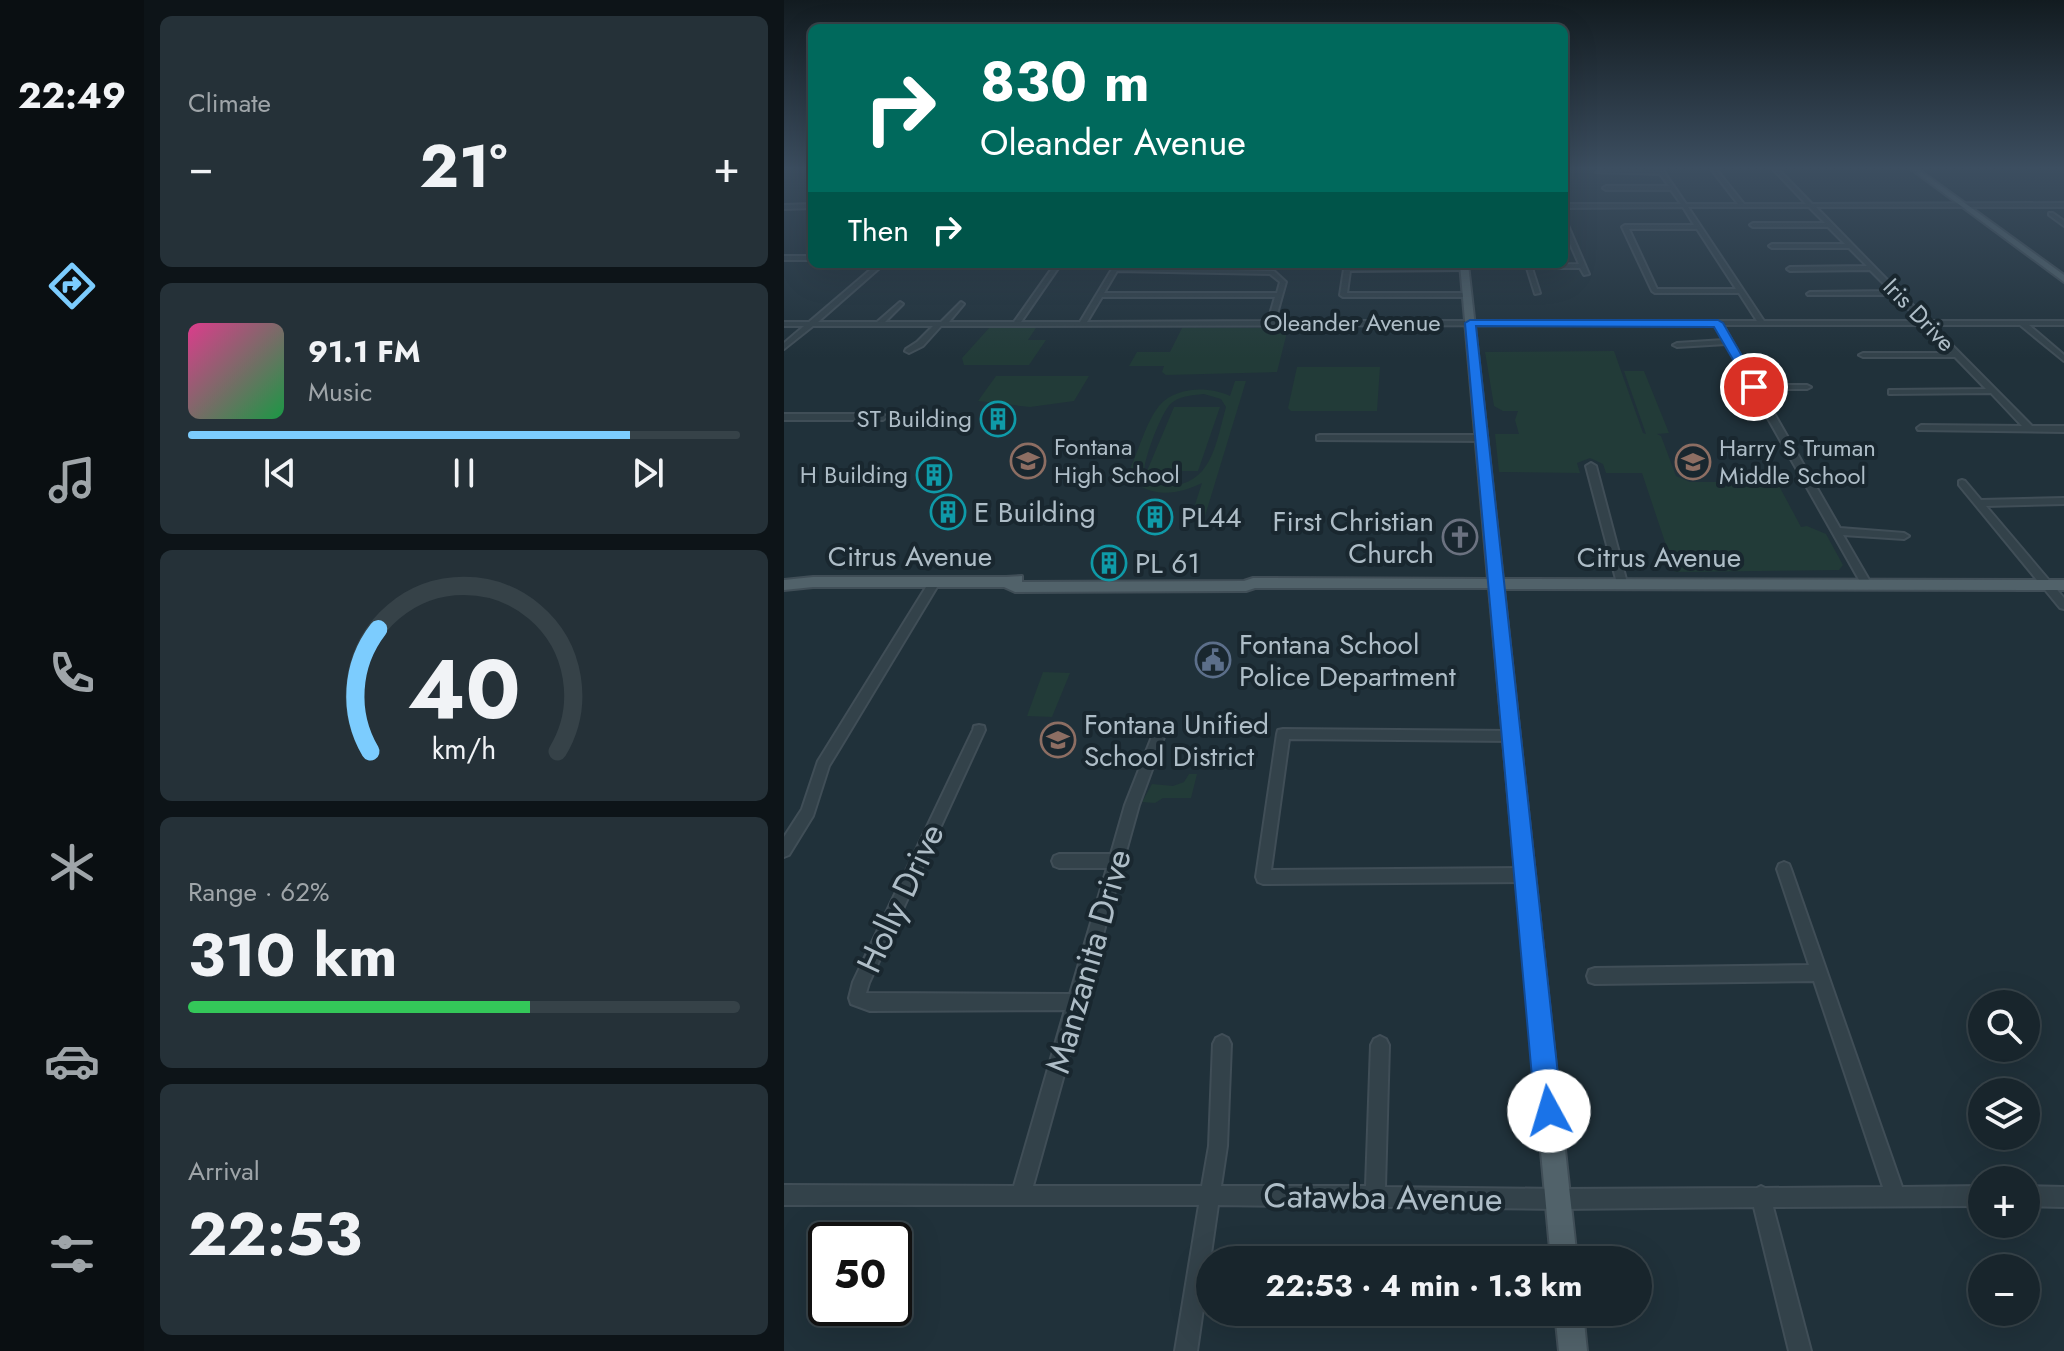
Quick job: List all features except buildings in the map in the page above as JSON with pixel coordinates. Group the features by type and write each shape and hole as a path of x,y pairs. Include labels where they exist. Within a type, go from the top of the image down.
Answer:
{"main road":[{"path":"2001,232 2064,279"},
{"path":"1465,268 1563,1246"},
{"name":"Citrus Avenue","path":"784,578 813,582"},
{"name":"Citrus Avenue","path":"784,585 813,582 1006,582 1015,587 1246,586 1253,583 2064,585"},
{"path":"1570,1326 1573,1351"}],"street":[{"path":"1627,232 1655,291 1740,291"},
{"path":"1701,232 1762,323"},
{"name":"Iris Drive","path":"1837,232 2030,429"},
{"path":"1568,243 1586,274"},
{"path":"1772,246 1852,246"},
{"path":"784,258 808,258"},
{"path":"1568,266 1582,266"},
{"path":"784,347 876,268"},
{"path":"1016,324 1055,268"},
{"path":"1082,324 1113,268"},
{"path":"1184,268 1279,271 1283,282 1271,324"},
{"path":"1386,268 1347,269 1343,295 1467,295"},
{"path":"1529,268 1537,293"},
{"path":"1790,269 1874,268"},
{"path":"1810,294 1899,293"},
{"path":"1099,295 1280,295"},
{"path":"879,324 900,304"},
{"path":"909,351 961,304"},
{"path":"1718,323 1867,585"},
{"path":"2022,323 2064,359"},
{"name":"Oleander Avenue","path":"784,324 2064,323"},
{"path":"1677,345 1728,342"},
{"path":"1863,355 1957,355"},
{"path":"1754,387 1807,387"},
{"path":"1892,392 1993,391"},
{"path":"784,417 883,417"},
{"path":"1921,428 2064,429"},
{"path":"1320,438 1481,438"},
{"path":"1591,466 1622,583"},
{"path":"1962,483 1982,503 2064,605"},
{"path":"1982,503 2064,501"},
{"path":"1836,531 1904,536"},
{"path":"784,850 808,812 823,765 935,582"},
{"name":"Manzanita Drive","path":"1021,1196 1132,805 1161,729"},
{"name":"Holly Drive","path":"979,730 861,982 857,998 870,1003 1077,1002"},
{"path":"1511,736 1283,734 1263,877 1525,875"},
{"path":"1059,861 1116,861"},
{"path":"1784,869 1895,1195"},
{"path":"1595,976 1818,973"},
{"path":"1186,1351 1218,1146 1222,1044"},
{"path":"1375,1196 1380,1045"},
{"name":"Catawba Avenue","path":"784,1195 1558,1199 1968,1196"},
{"path":"1761,1196 1800,1351"},
{"path":"2040,1196 2064,1197"}],"green space":[{"path":"989,328 1036,328 1028,340 1046,340 1029,365 964,365 962,358"},
{"path":"1182,328 1288,328 1277,372 1166,375 1162,372 1164,366 1129,366 1137,352 1170,352"},
{"name":"Harry S Truman Middle School","path":"1614,351 1643,433 1646,434 1624,371 1644,371 1669,433 1657,434 1661,436 1676,476 1690,482 1777,482 1801,527 1807,526 1826,534 1843,565 1839,570 1675,572 1642,473 1606,473 1603,464 1590,458 1577,463 1580,473 1499,472 1495,434 1519,434 1515,420 1518,411 1503,411 1494,406 1485,352"},
{"path":"1297,367 1380,367 1377,411 1291,411 1288,408"},
{"path":"996,376 1089,376 1074,401 1030,407 978,401"},
{"path":"1235,381 1246,381 1205,516 1191,517 1202,483 1170,492 1153,491 1137,484 1130,469 1150,420 1166,399 1183,391 1203,389 1230,396","holes":["1199,394 1221,399 1226,407 1216,444 1212,456 1198,475 1172,486 1145,479 1151,443 1171,403"]},
{"path":"1174,407 1220,407 1198,471 1147,471"},
{"path":"1043,672 1070,673 1052,717 1027,716"},
{"path":"1189,774 1197,774 1191,798 1142,802 1152,784 1173,786 1184,782"}],"place":[{"name":"ST Building","path":"998,419"},
{"name":"Fontana High School","path":"1028,461"},
{"name":"Harry S Truman Middle School","path":"1693,462"},
{"name":"H Building","path":"934,475"},
{"name":"E Building","path":"948,512"},
{"name":"PL44","path":"1155,517"},
{"name":"First Christian Church","path":"1460,537"},
{"name":"PL 61","path":"1109,563"},
{"name":"Fontana School Police Department","path":"1213,660"},
{"name":"Fontana Unified School District","path":"1058,740"}],"route":[{"path":"1549,1111 1470,323 1718,323 1754,387"}]}
